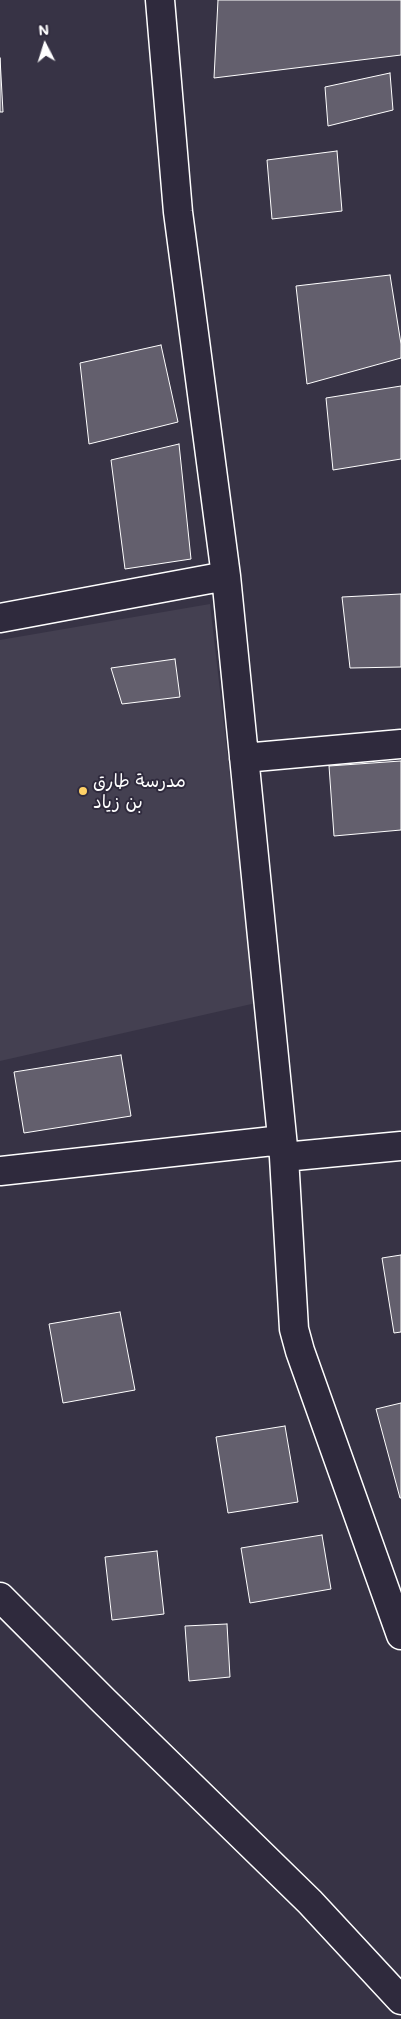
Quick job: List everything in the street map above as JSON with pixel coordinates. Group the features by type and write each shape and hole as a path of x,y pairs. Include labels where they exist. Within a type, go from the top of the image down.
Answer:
{"street":[{"path":"160,0 178,212 226,576 283,1149 294,1329 300,1351 401,1635"},
{"path":"0,618 226,576"},
{"path":"244,758 401,744"},
{"path":"0,1171 283,1149 401,1146"},
{"path":"0,1597 310,1902 401,2000"}],"shaded area":[{"path":"210,604 256,1003 0,1061 0,640"}],"building":[{"path":"218,0 401,0 401,55 214,78"},
{"path":"0,58 3,112 0,112"},
{"path":"390,73 393,110 328,126 325,87"},
{"path":"337,151 342,211 272,219 267,160"},
{"path":"390,275 401,344 401,358 307,384 296,286"},
{"path":"161,345 178,422 89,444 80,363"},
{"path":"401,386 401,459 333,470 326,398"},
{"path":"179,444 191,559 125,569 111,460"},
{"path":"401,594 401,667 350,668 342,597"},
{"path":"175,659 180,697 122,704 111,668"},
{"path":"401,761 401,830 334,836 329,766"},
{"path":"121,1055 131,1116 24,1133 14,1072"},
{"path":"401,1255 401,1332 394,1333 382,1258"},
{"path":"120,1312 135,1390 63,1403 49,1324"},
{"path":"401,1403 401,1498 400,1498 376,1409"},
{"path":"285,1426 298,1502 228,1513 216,1437"},
{"path":"322,1535 331,1589 250,1603 241,1548"},
{"path":"157,1551 164,1614 112,1620 105,1557"},
{"path":"227,1624 230,1677 189,1681 185,1626"}],"place":[{"name":"مدرسة طارق بن زياد","path":"83,791"}]}
